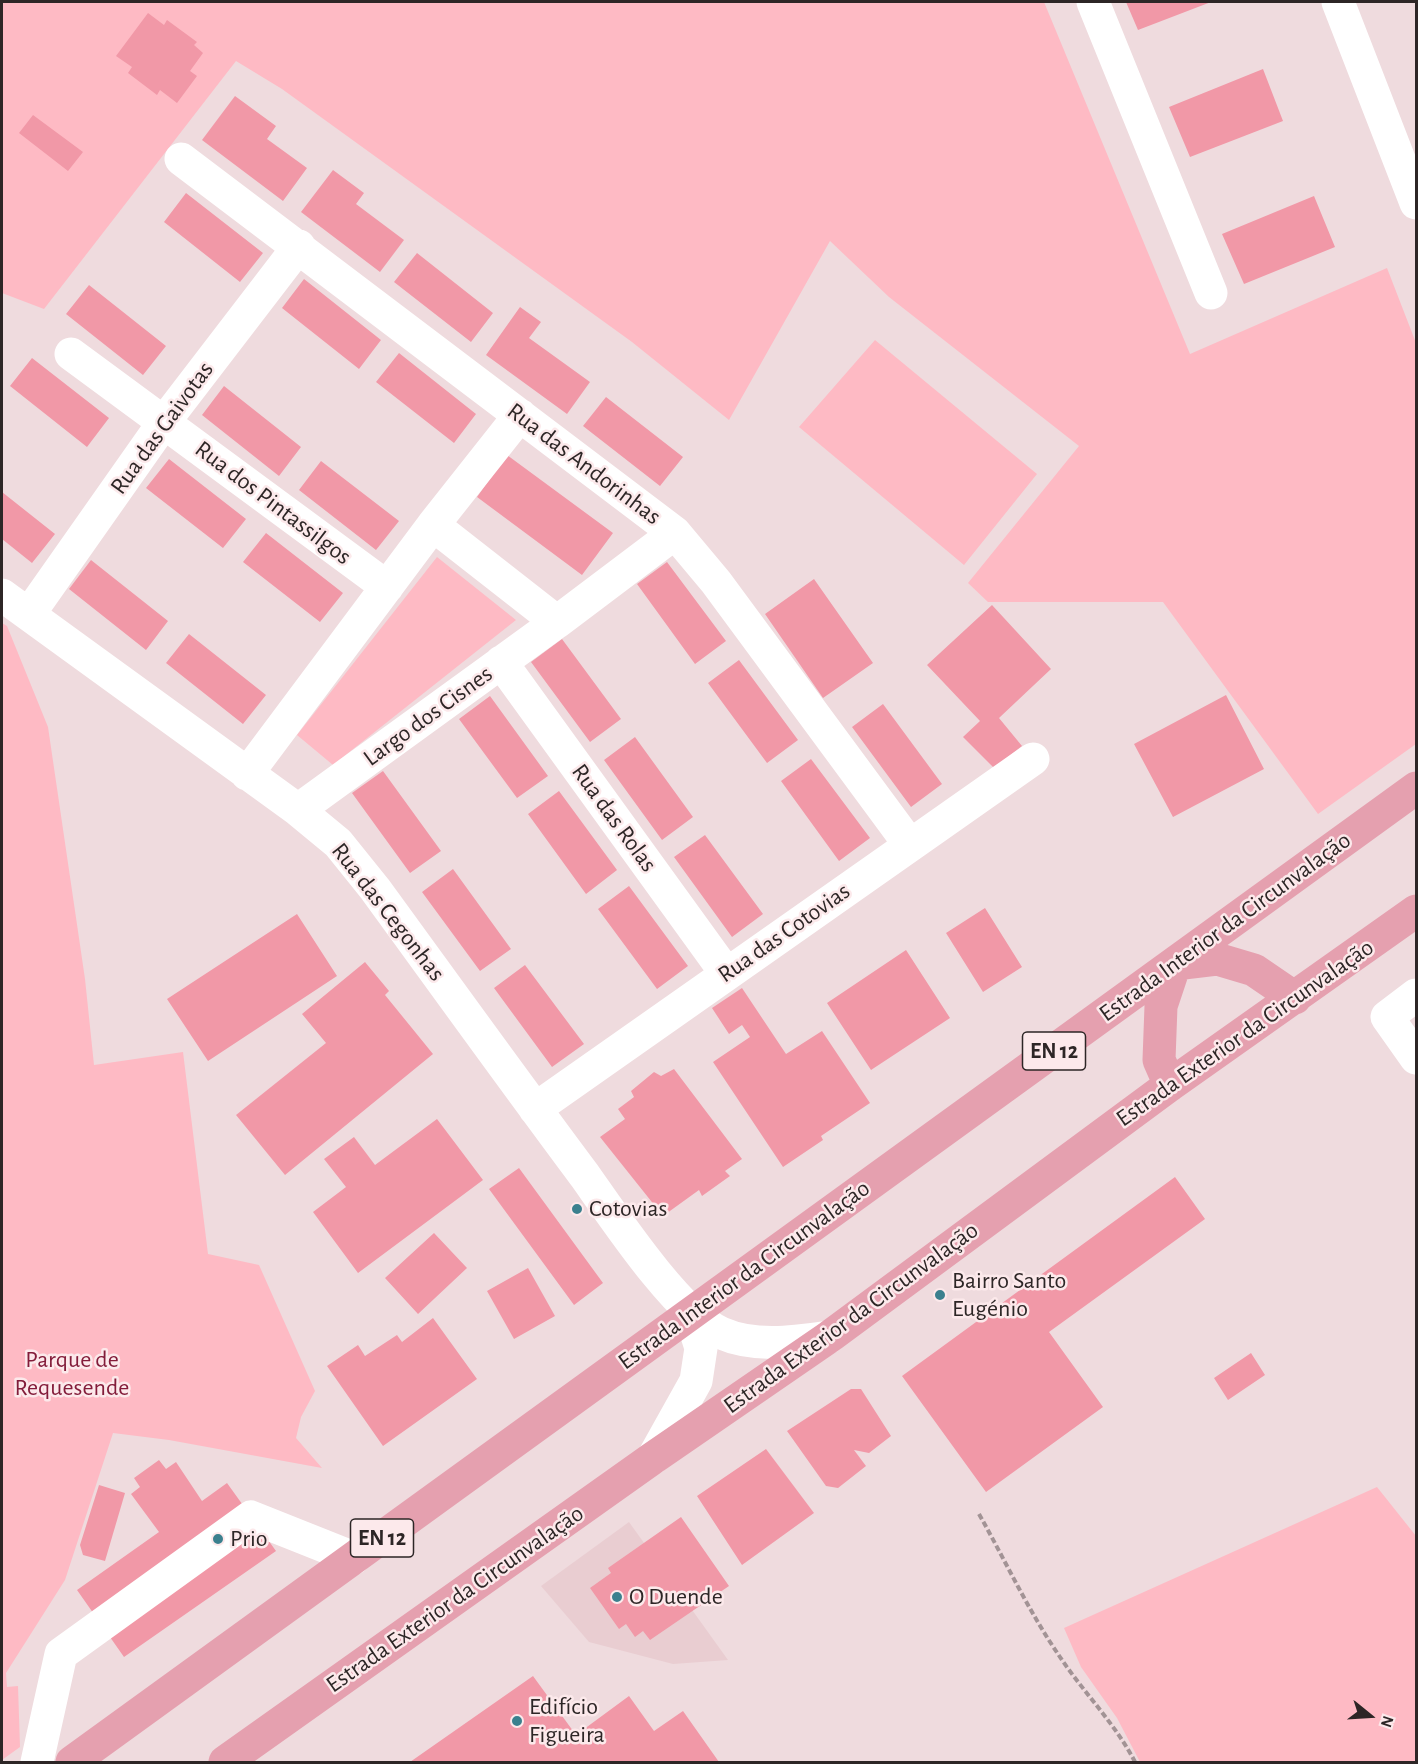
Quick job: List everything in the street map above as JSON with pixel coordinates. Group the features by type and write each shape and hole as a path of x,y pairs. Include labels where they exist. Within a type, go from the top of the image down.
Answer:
{"main road":[{"name":"Estrada Interior da Circunvalação","path":"72,1762 1416,788"},
{"name":"Estrada Exterior da Circunvalação","path":"232,1761 653,1458 829,1337 1170,1085 1416,911"},
{"path":"1170,1085 1159,1060 1161,1006 1174,964 1217,960 1226,962 1254,970 1295,998"}],"street":[{"path":"1093,2 1211,293"},
{"path":"1338,2 1416,202"},
{"name":"Rua das Andorinhas","path":"181,159 299,246 675,533 716,582 910,845"},
{"name":"Rua das Gaivotas","path":"29,614 164,422 299,246"},
{"name":"Rua dos Pintassilgos","path":"71,354 387,587"},
{"path":"247,774 433,525 520,415"},
{"path":"433,525 557,622"},
{"name":"Largo dos Cisnes","path":"298,810 557,622 675,533"},
{"name":"Rua das Cegonhas","path":"2,595 298,810 338,843 633,1242 690,1312"},
{"name":"Rua das Rolas","path":"501,663 726,973"},
{"name":"Rua das Cotovias","path":"535,1109 1033,759"},
{"path":"1416,995 1387,1017 1416,1058"},
{"path":"690,1312 721,1333 752,1341 780,1343 829,1337"},
{"path":"653,1458 696,1381 701,1348 690,1312"},
{"path":"37,1762 61,1654 251,1517 354,1558"}],"path":[{"path":"980,1514 1056,1652 1083,1692 1115,1730 1135,1762"}],"shaded area":[{"name":"O Duende","path":"629,1522 728,1660 673,1664 589,1642 541,1586"}],"green space":[{"path":"2,2 1044,2 1190,354 1387,268 1416,343 1416,744 1318,814 1163,602 988,602 968,583 1079,446 889,297 830,241 729,420 632,342 282,89 236,61 44,309 2,293"},
{"path":"875,340 1037,474 964,565 799,427"},
{"path":"437,557 516,620 333,765 297,735"},
{"name":"Parque de Requesende","path":"2,623 7,626 48,727 85,979 94,1065 183,1052 208,1254 259,1265 315,1391 301,1417 296,1438 322,1468 169,1440 113,1433 65,1580 6,1673 7,1687 18,1686 20,1747 2,1760"},
{"path":"1377,1487 1416,1536 1416,1762 1140,1762 1117,1718 1081,1667 1064,1628"}],"building":[{"path":"1126,2 1211,2 1138,30"},
{"path":"148,13 164,25 167,20 197,42 194,45 203,53 190,71 197,76 177,103 160,90 157,95 128,73 132,67 116,56"},
{"path":"1263,69 1283,121 1190,157 1169,107"},
{"path":"235,96 276,126 267,139 307,168 283,201 202,140"},
{"path":"33,115 83,152 68,171 19,133"},
{"path":"333,170 364,193 356,204 404,240 380,272 301,212"},
{"path":"186,193 263,253 240,282 164,222"},
{"path":"1314,196 1335,247 1244,284 1222,234"},
{"path":"417,253 493,313 471,342 394,282"},
{"path":"304,279 381,340 359,369 282,308"},
{"path":"89,285 166,346 143,375 66,314"},
{"path":"520,307 541,322 529,338 590,382 567,414 486,355"},
{"path":"399,353 476,414 454,443 376,382"},
{"path":"32,358 109,418 87,447 10,386"},
{"path":"224,386 301,447 279,476 202,415"},
{"path":"606,397 683,457 660,486 583,426"},
{"path":"507,455 613,533 582,575 477,497"},
{"path":"169,459 246,519 223,548 146,488"},
{"path":"321,461 399,521 376,550 299,490"},
{"path":"2,492 55,534 32,563 2,539"},
{"path":"266,533 343,593 320,622 243,562"},
{"path":"91,560 168,621 146,650 69,589"},
{"path":"667,562 726,641 695,664 637,584"},
{"path":"814,579 873,663 823,698 765,614"},
{"path":"992,605 1051,669 999,718 1022,746 994,768 963,737 980,721 927,665"},
{"path":"189,634 266,695 243,724 166,663"},
{"path":"562,639 621,719 590,742 531,662"},
{"path":"739,660 798,740 767,763 708,683"},
{"path":"1226,695 1264,769 1173,817 1134,744"},
{"path":"490,696 548,776 517,798 459,719"},
{"path":"883,704 942,784 911,807 852,727"},
{"path":"635,737 693,817 662,840 604,760"},
{"path":"811,759 870,838 839,861 781,781"},
{"path":"383,771 441,851 410,873 352,793"},
{"path":"559,791 617,870 586,894 528,814"},
{"path":"705,835 763,914 732,937 674,857"},
{"path":"453,869 511,949 480,971 422,892"},
{"path":"629,886 688,966 657,989 598,909"},
{"path":"985,908 1022,967 983,992 946,933"},
{"path":"297,914 337,976 208,1061 167,999"},
{"path":"906,950 950,1018 871,1070 827,1003"},
{"path":"365,962 389,991 385,995 433,1054 285,1175 236,1115 326,1043 302,1014"},
{"path":"525,965 584,1044 552,1067 494,988"},
{"path":"742,988 786,1054 822,1031 870,1103 821,1136 823,1140 783,1167 713,1062 750,1037 742,1025 729,1034 712,1008"},
{"path":"674,1069 742,1159 725,1171 730,1176 702,1196 699,1190 663,1216 600,1137 625,1119 618,1109 634,1097 631,1091 654,1072 661,1076"},
{"path":"437,1119 483,1180 358,1273 313,1212 346,1187 324,1159 354,1137 375,1165"},
{"path":"519,1168 603,1283 574,1305 489,1189"},
{"path":"1175,1177 1205,1219 1049,1332 1103,1407 986,1492 902,1376"},
{"path":"434,1233 467,1268 418,1314 385,1278"},
{"path":"528,1268 555,1316 514,1339 487,1291"},
{"path":"433,1318 477,1379 383,1446 327,1366 358,1345 365,1356 397,1335 402,1342"},
{"path":"1251,1353 1265,1375 1228,1400 1214,1378"},
{"path":"851,1389 861,1389 891,1436 869,1453 854,1450 866,1466 838,1488 826,1486 787,1431"},
{"path":"766,1449 814,1513 742,1565 697,1496"},
{"path":"159,1460 166,1469 176,1462 202,1501 227,1483 276,1551 124,1657 77,1590 159,1532 131,1494 140,1487 134,1478"},
{"path":"99,1485 125,1493 105,1561 83,1555 80,1545"},
{"path":"681,1517 729,1586 650,1640 643,1631 635,1637 626,1624 619,1629 590,1588 611,1573 608,1568"},
{"name":"Edifício Figueira","path":"533,1676 576,1735 629,1696 654,1731 683,1711 719,1762 410,1762"}],"place":[{"name":"Cotovias","path":"577,1209"},
{"name":"Bairro Santo Eugénio","path":"940,1295"},
{"name":"Prio","path":"218,1539"},
{"name":"O Duende","path":"617,1597"},
{"name":"Edifício Figueira","path":"517,1721"}]}
